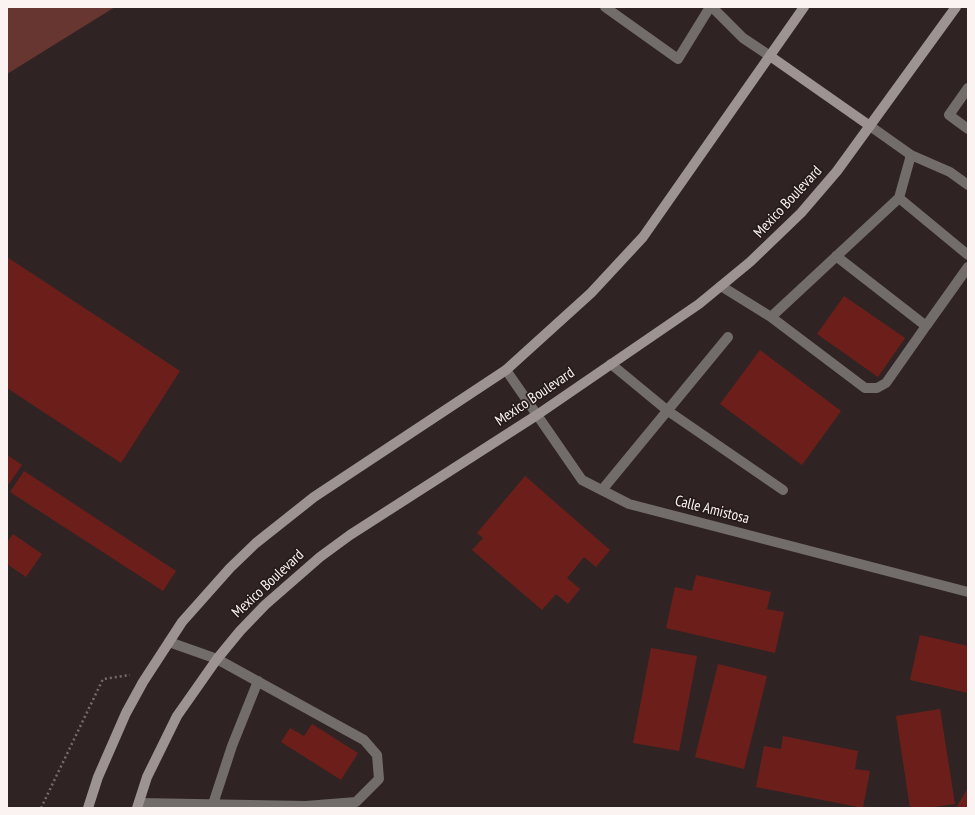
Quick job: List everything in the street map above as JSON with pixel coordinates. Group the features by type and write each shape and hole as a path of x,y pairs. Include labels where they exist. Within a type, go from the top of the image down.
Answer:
{"main road":[{"path":"88,808 98,777 126,713 150,671 182,622 230,568 284,519 314,497 506,370 535,346 591,293 643,237 804,7"},
{"name":"Mexico Boulevard","path":"138,805 147,777 177,716 217,659 240,631 265,605 320,557 350,535 537,415 700,304 750,262 801,213 837,171 956,7"},
{"path":"770,56 870,126"}],"street":[{"path":"605,7 678,59 711,7 743,38 770,56"},
{"path":"968,88 949,115 968,129"},
{"path":"870,126 911,155 950,172 968,186"},
{"path":"771,317 899,198 911,155"},
{"path":"899,198 968,255"},
{"path":"836,256 926,326"},
{"path":"722,286 771,317 865,388 877,388 886,383 968,267"},
{"path":"602,490 728,337"},
{"path":"611,364 668,411 783,490"},
{"name":"Calle Amistosa","path":"506,370 582,480 630,504 968,592"},
{"path":"138,805 213,804 306,806 356,802 380,780 377,755 364,740 217,659 169,642"},
{"path":"213,804 232,746 258,682"}],"path":[{"path":"41,808 104,679 150,671"}],"shaded area":[{"path":"7,7 115,7 7,74"}],"building":[{"path":"7,257 180,371 121,463 7,388"},
{"path":"844,296 905,338 878,377 817,334"},
{"path":"760,350 841,411 802,465 720,404"},
{"path":"7,455 22,465 9,484 7,483"},
{"path":"24,471 176,571 163,591 10,492"},
{"path":"525,476 610,550 596,567 584,557 567,578 580,589 568,604 556,594 542,610 472,550 483,538 477,533"},
{"path":"13,534 42,554 26,577 7,564 7,542"},
{"path":"696,575 771,592 767,609 784,612 775,653 666,628 675,587 692,591"},
{"path":"920,635 968,646 968,693 910,680"},
{"path":"651,648 697,656 679,751 633,743"},
{"path":"718,664 767,676 744,769 695,757"},
{"path":"940,709 955,804 926,808 910,808 896,716"},
{"path":"312,724 358,753 341,780 281,742 290,728 304,736"},
{"path":"783,736 858,751 855,769 870,771 863,808 756,787 764,746 781,749"},
{"path":"968,788 968,808 960,808 957,806"}]}
